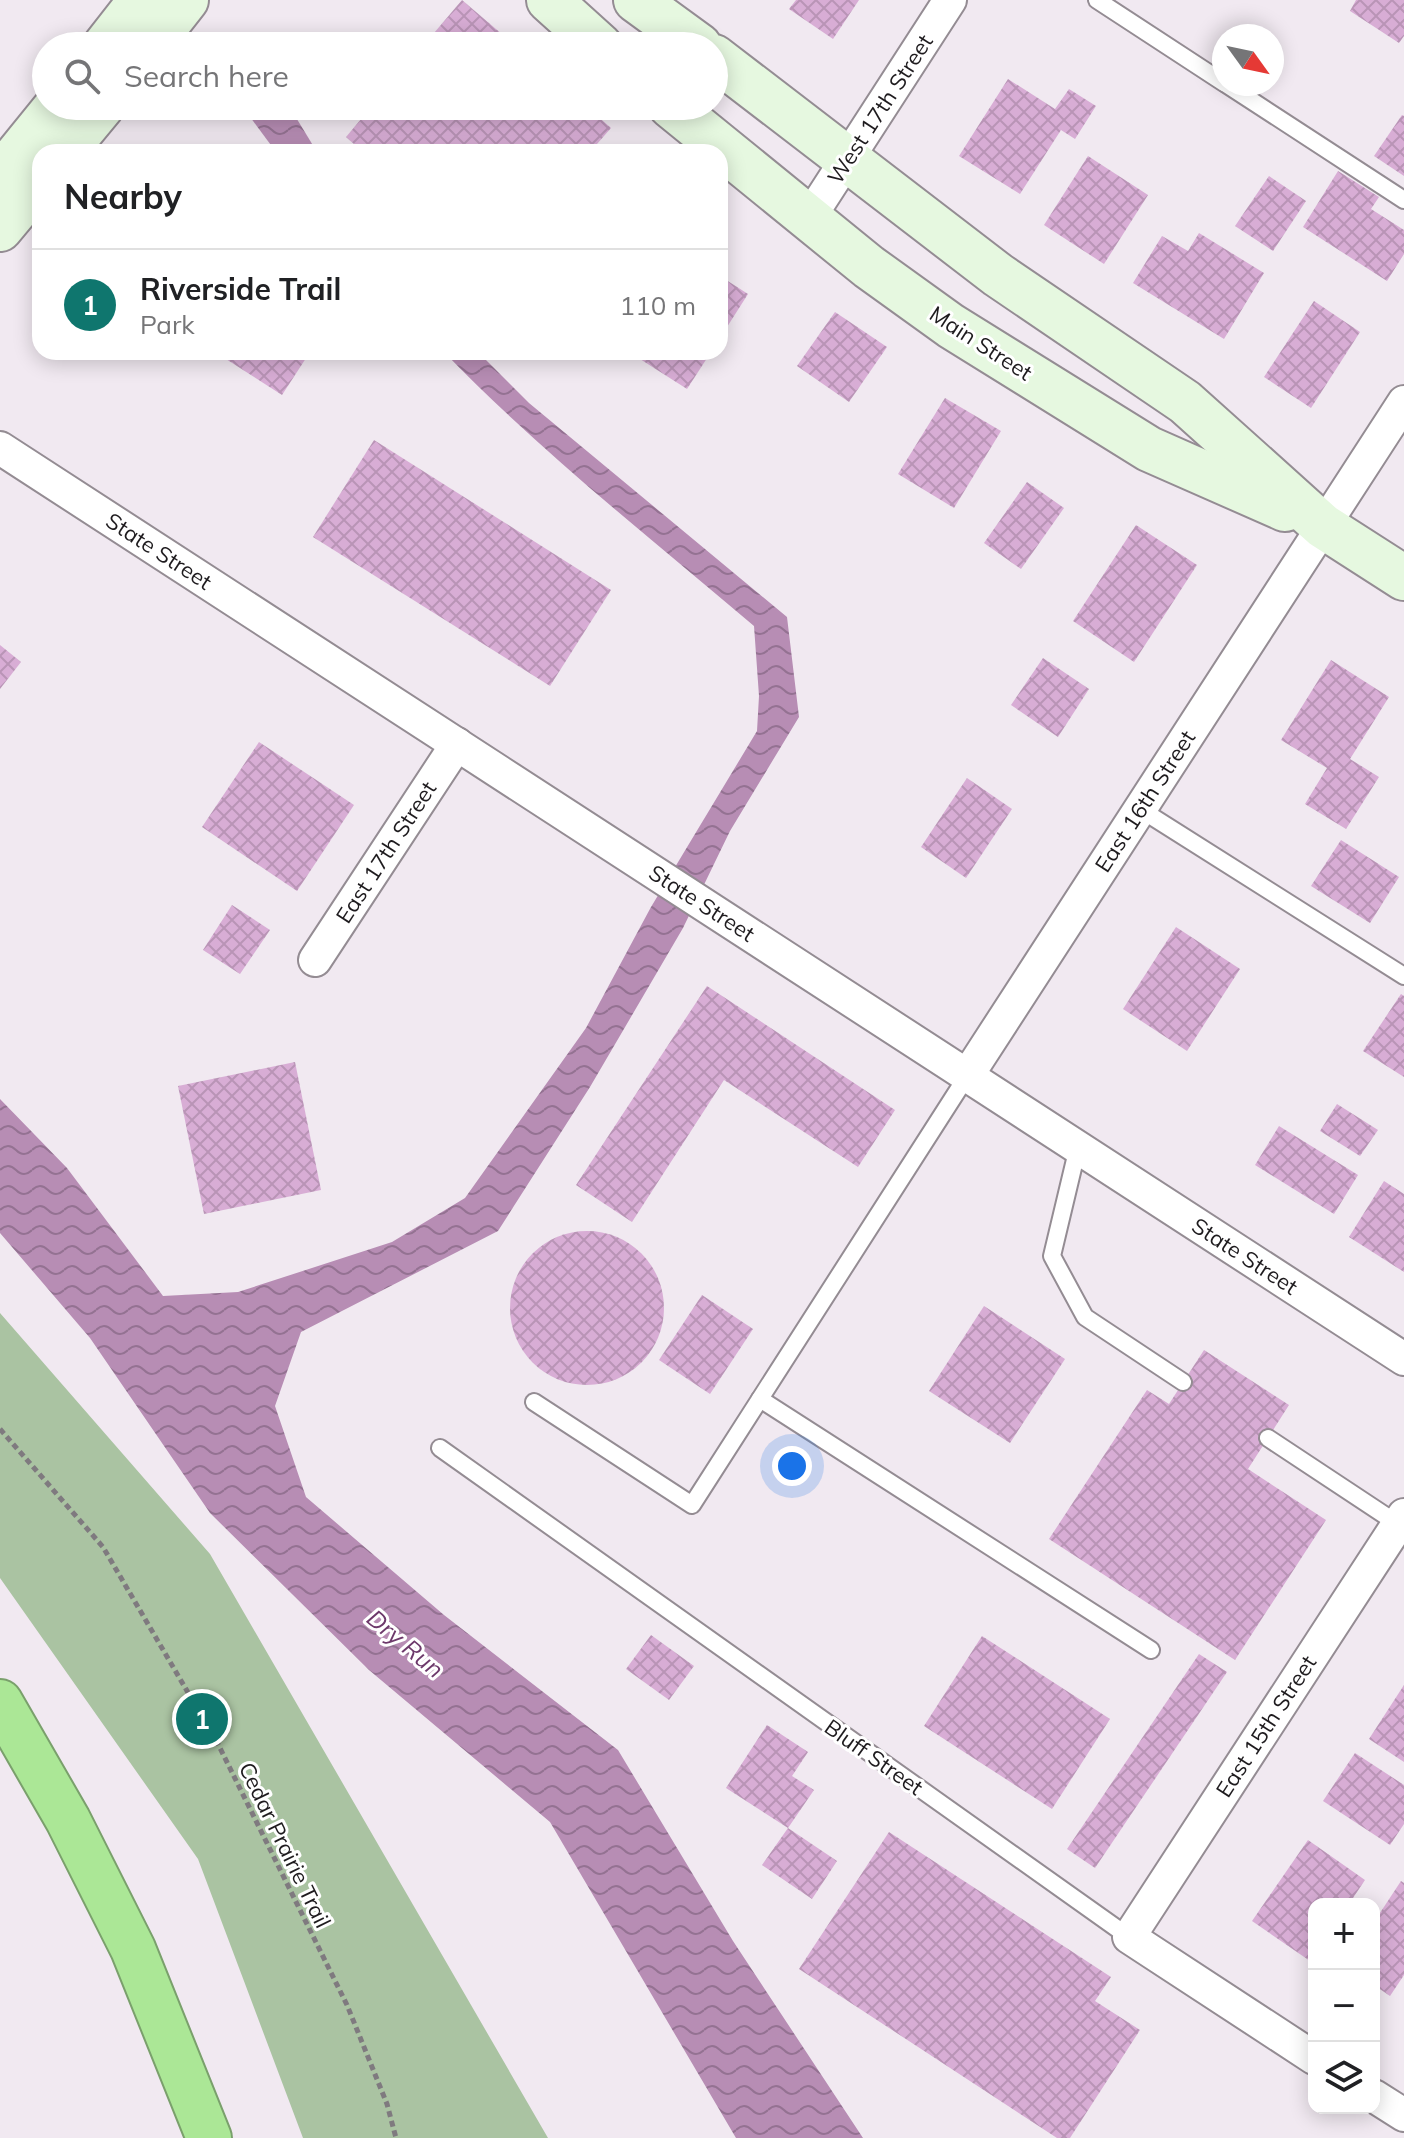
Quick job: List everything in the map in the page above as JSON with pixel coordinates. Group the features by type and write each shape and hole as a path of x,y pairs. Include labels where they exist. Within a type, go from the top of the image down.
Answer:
{"highway":[{"path":"0,1702 68,1820 133,1949 209,2138"}],"main road":[{"path":"116,32 141,0"},
{"path":"161,32 186,0"},
{"path":"549,0 584,32"},
{"path":"636,0 680,32"},
{"name":"Main Street","path":"728,68 998,275 1185,402 1323,526"},
{"path":"0,176 46,120"},
{"path":"71,144 90,120"},
{"name":"Main Street","path":"688,120 718,144"},
{"name":"Main Street","path":"728,152 869,267 951,326 1149,449 1323,526 1404,578"},
{"path":"0,229 32,191"}],"street":[{"name":"West 17th Street","path":"809,218 950,0"},
{"name":"East 16th Street","path":"967,1076 1404,402"},
{"name":"State Street","path":"0,448 1404,1359"},
{"name":"East 17th Street","path":"315,960 457,744"},
{"name":"East 15th Street","path":"1129,1937 1401,1520"},
{"name":"Bluff Street","path":"1129,1937 1308,2054"},
{"path":"1380,2100 1404,2115"}],"lane":[{"path":"1097,0 1212,75"},
{"path":"1245,96 1404,200"},
{"path":"1140,809 1404,976"},
{"path":"534,1402 692,1505 967,1076"},
{"path":"1078,1147 1052,1256 1085,1317 1183,1382"},
{"path":"760,1399 1151,1650"},
{"path":"1268,1438 1401,1520"},
{"name":"Bluff Street","path":"440,1448 1129,1937"}],"path":[{"name":"Cedar Prairie Trail","path":"0,1429 103,1547 218,1744 347,2005 387,2104 396,2138"}],"green space":[{"path":"0,1313 210,1554 548,2138 303,2138 198,1859 0,1578"}],"water":[{"path":"252,120 298,120 312,144 270,144"},
{"name":"Dry Run","path":"452,360 486,360 529,403 787,617 799,717 730,831 683,928 590,1087 498,1231 301,1332 275,1406 306,1497 444,1615 618,1750 733,1941 863,2138 736,2138 550,1822 369,1670 210,1513 90,1338 0,1233 0,1099 67,1168 163,1296 238,1292 392,1242 465,1198 586,1028 651,907 757,731 759,696 754,626 557,459"}],"building":[{"path":"462,0 500,32 435,32"},
{"path":"796,0 859,0 833,39 789,9"},
{"path":"1356,0 1404,0 1404,36 1399,43 1350,11"},
{"path":"1008,79 1055,109 1069,89 1096,106 1075,139 1061,130 1020,194 959,156"},
{"path":"1404,116 1404,176 1374,156"},
{"path":"360,120 602,120 611,128 597,144 354,144 346,137"},
{"path":"1088,156 1148,195 1104,264 1044,225"},
{"path":"1338,171 1379,197 1371,209 1404,230 1404,254 1387,281 1303,227"},
{"path":"1269,176 1306,201 1273,251 1235,226"},
{"path":"1199,233 1264,273 1224,339 1133,283 1162,236 1188,251"},
{"path":"728,281 748,294 728,325"},
{"path":"1314,301 1360,332 1311,408 1264,377"},
{"path":"835,312 887,347 849,402 797,366"},
{"path":"227,360 305,360 282,395"},
{"path":"642,360 706,360 687,389"},
{"path":"945,398 1001,431 954,508 898,474"},
{"path":"374,440 611,590 550,686 313,537"},
{"path":"1027,482 1064,508 1021,569 984,543"},
{"path":"1136,525 1197,565 1134,662 1073,621"},
{"path":"0,645 21,662 0,689"},
{"path":"1043,658 1089,689 1058,737 1011,705"},
{"path":"1331,660 1389,697 1350,759 1379,777 1346,829 1305,804 1327,768 1281,740"},
{"path":"259,742 354,805 297,891 202,827"},
{"path":"967,778 1012,809 966,878 921,847"},
{"path":"1341,840 1399,877 1370,923 1311,886"},
{"path":"232,905 270,930 240,974 203,950"},
{"path":"1176,927 1240,969 1187,1051 1123,1009"},
{"path":"707,986 895,1110 858,1167 724,1080 632,1222 576,1185"},
{"path":"1401,994 1404,996 1404,1077 1363,1051"},
{"path":"295,1062 321,1190 204,1214 178,1086"},
{"path":"1337,1104 1378,1130 1360,1156 1320,1131"},
{"path":"1279,1126 1358,1175 1334,1214 1255,1165"},
{"path":"1384,1181 1404,1194 1404,1272 1349,1237"},
{"path":"587,1231 617,1237 642,1253 658,1278 664,1308 658,1338 642,1363 617,1379 587,1385 557,1379 532,1363 516,1338 510,1308 516,1278 532,1253 557,1237"},
{"path":"702,1295 753,1329 710,1394 659,1360"},
{"path":"984,1306 1065,1359 1010,1443 929,1391"},
{"path":"1204,1350 1289,1405 1248,1469 1326,1520 1235,1660 1049,1539 1147,1390 1169,1404"},
{"path":"651,1635 694,1666 669,1700 626,1669"},
{"path":"982,1636 1110,1719 1052,1809 924,1726"},
{"path":"1199,1654 1227,1672 1095,1868 1067,1849"},
{"path":"1404,1685 1404,1762 1369,1739"},
{"path":"767,1725 808,1752 792,1776 814,1790 788,1828 726,1788"},
{"path":"1355,1753 1404,1785 1404,1824 1390,1845 1323,1801"},
{"path":"788,1828 837,1861 812,1899 762,1865"},
{"path":"889,1832 1111,1977 1095,2001 1140,2030 1070,2138 1057,2138 799,1969"},
{"path":"1308,1840 1365,1880 1353,1898 1308,1898 1308,1960 1252,1921"},
{"path":"1401,1881 1404,1883 1404,1975 1390,1996 1380,1989 1380,1913"}],"place":[{"name":"Riverside Trail","path":"202,1719"}]}
